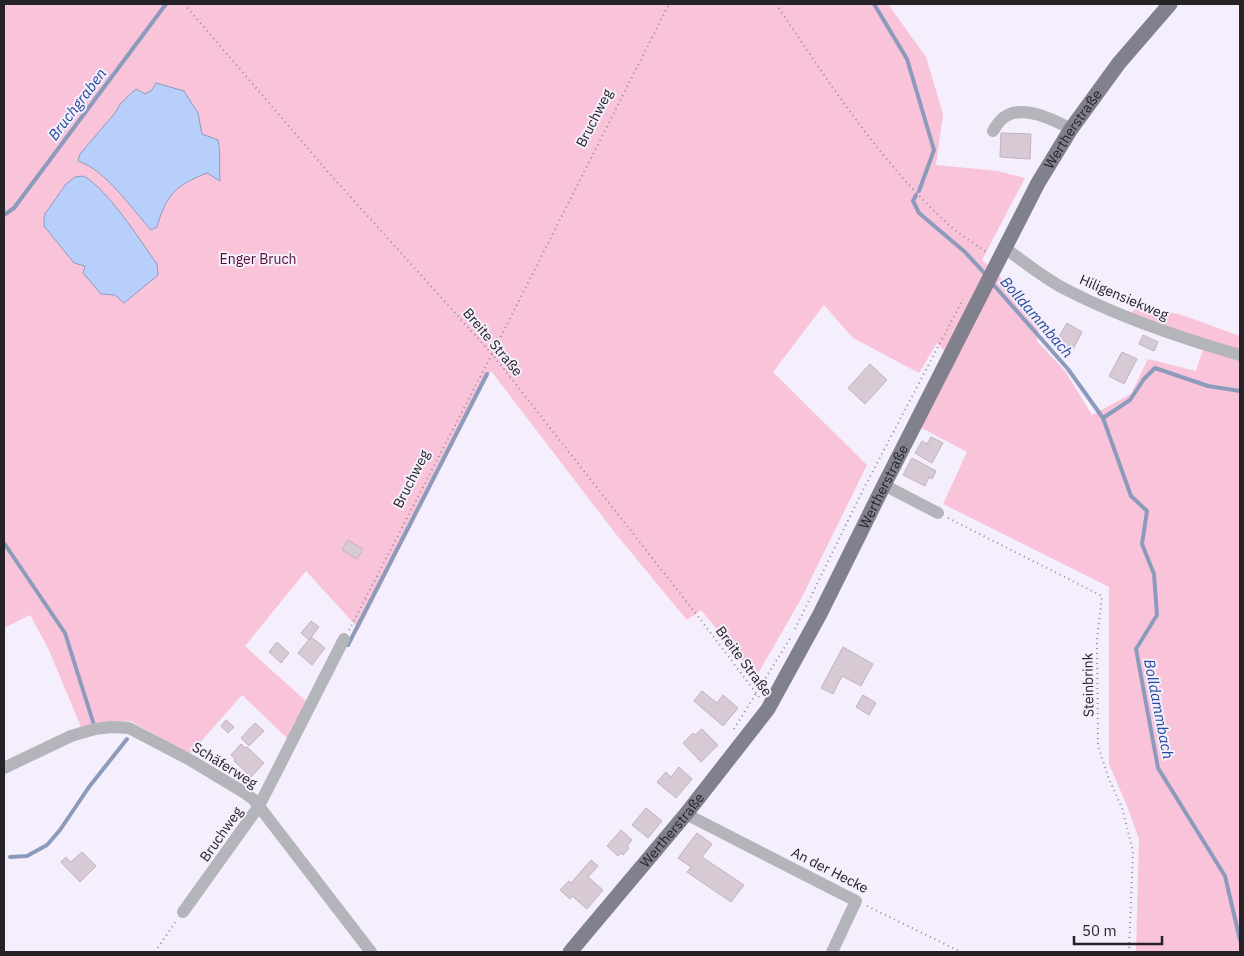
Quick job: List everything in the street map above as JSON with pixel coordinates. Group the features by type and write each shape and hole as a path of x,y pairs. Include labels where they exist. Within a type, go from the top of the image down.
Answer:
{"main road":[{"name":"Wertherstraße","path":"570,952 686,814 768,709 820,614 988,282 997,253 1071,129 1119,63 1170,4"}],"street":[{"path":"993,131 1006,116 1022,112 1056,121 1071,129"},
{"name":"Hiligensiekweg","path":"997,253 1111,311 1161,330 1240,355"},
{"path":"884,485 938,513"},
{"name":"Bruchweg","path":"183,912 259,806 344,639"},
{"name":"Schäferweg","path":"4,768 71,736 95,728 130,728 178,753 250,796 371,952"},
{"name":"An der Hecke","path":"686,814 856,900"},
{"path":"832,952 856,900"}],"path":[{"name":"Breite Straße","path":"184,4 330,173 492,354 768,709"},
{"name":"Bruchweg","path":"344,639 492,354 669,4"},
{"path":"776,4 848,111 910,186 950,225 997,253"},
{"path":"733,731 793,633 862,492 964,297"},
{"name":"Steinbrink","path":"938,513 1102,596 1097,640 1098,746 1109,779 1122,808 1133,851 1129,952"},
{"name":"An der Hecke","path":"856,900 961,952"},
{"path":"154,952 183,912"}],"green space":[{"name":"Enger Bruch","path":"4,4 888,4 926,57 943,114 936,165 998,171 1025,178 982,260 999,276 1039,329 1037,341 1065,371 1092,415 1131,394 1148,359 1196,371 1206,340 1130,313 1137,308 1179,314 1240,336 1240,952 1136,952 1139,839 1109,764 1109,587 943,504 967,452 918,426 953,360 937,343 919,373 853,338 824,305 773,372 867,465 801,599 756,677 701,610 687,620 615,533 491,371 359,629 306,571 245,646 308,703 289,740 242,695 189,755 131,721 81,727 48,648 30,615 4,628"}],"water":[{"path":"156,83 184,91 198,113 202,134 218,140 220,181 207,173 187,182 174,192 164,207 157,227 151,230 108,181 98,172 78,161 80,154 115,113 121,103 136,89 145,94 152,90"},
{"path":"84,176 94,183 113,204 157,264 158,275 124,303 115,295 101,294 83,273 85,266 74,263 44,226 45,214 66,184 75,177"}],"building":[{"path":"1001,133 1031,134 1030,159 1000,157"},
{"path":"1067,323 1082,332 1073,349 1057,340"},
{"path":"1143,335 1158,342 1154,351 1139,344"},
{"path":"1122,352 1137,359 1124,384 1109,376"},
{"path":"870,364 887,380 865,404 848,388"},
{"path":"931,437 943,443 932,463 915,453 922,441 927,444"},
{"path":"912,458 936,471 932,479 929,477 925,486 903,475"},
{"path":"348,540 363,549 357,559 342,550"},
{"path":"311,621 319,627 309,640 301,633"},
{"path":"311,637 325,648 312,665 298,653"},
{"path":"277,642 289,653 281,663 269,652"},
{"path":"843,647 873,664 861,686 842,676 833,694 821,688"},
{"path":"702,691 717,703 723,695 738,708 723,726 694,701"},
{"path":"863,695 876,703 869,715 856,707"},
{"path":"226,720 234,727 228,733 221,726"},
{"path":"255,723 264,731 249,746 241,738"},
{"path":"702,729 718,745 701,762 683,743 693,733 695,735"},
{"path":"241,744 245,748 247,747 264,763 251,777 234,761 235,759 231,755"},
{"path":"679,767 692,779 676,798 657,782 666,772 671,777"},
{"path":"646,808 662,821 648,838 632,825"},
{"path":"621,830 632,840 627,846 629,848 623,855 621,853 618,856 607,846"},
{"path":"697,833 712,844 702,857 744,885 731,902 687,872 691,867 678,858"},
{"path":"82,852 96,866 80,882 61,862 66,857 71,862"},
{"path":"591,860 598,866 588,877 603,890 587,909 572,896 570,899 560,890 569,881 571,883"}],"waterway":[{"name":"Bruchgraben","path":"4,215 14,208 166,4"},
{"name":"Bolldammbach","path":"874,4 907,59 934,150 919,191"},
{"name":"Bolldammbach","path":"916,195 913,201 919,213 965,252 987,276"},
{"name":"Bolldammbach","path":"991,282 1068,369 1103,418 1131,496 1147,511 1142,544 1154,574 1157,615 1136,649 1158,768 1225,876 1240,940"},
{"path":"1103,418 1130,400 1144,379 1155,368 1208,386 1240,391"},
{"path":"348,645 487,374"},
{"path":"4,543 65,633 94,725 96,725"},
{"path":"10,857 27,856 47,845 127,739"}]}
